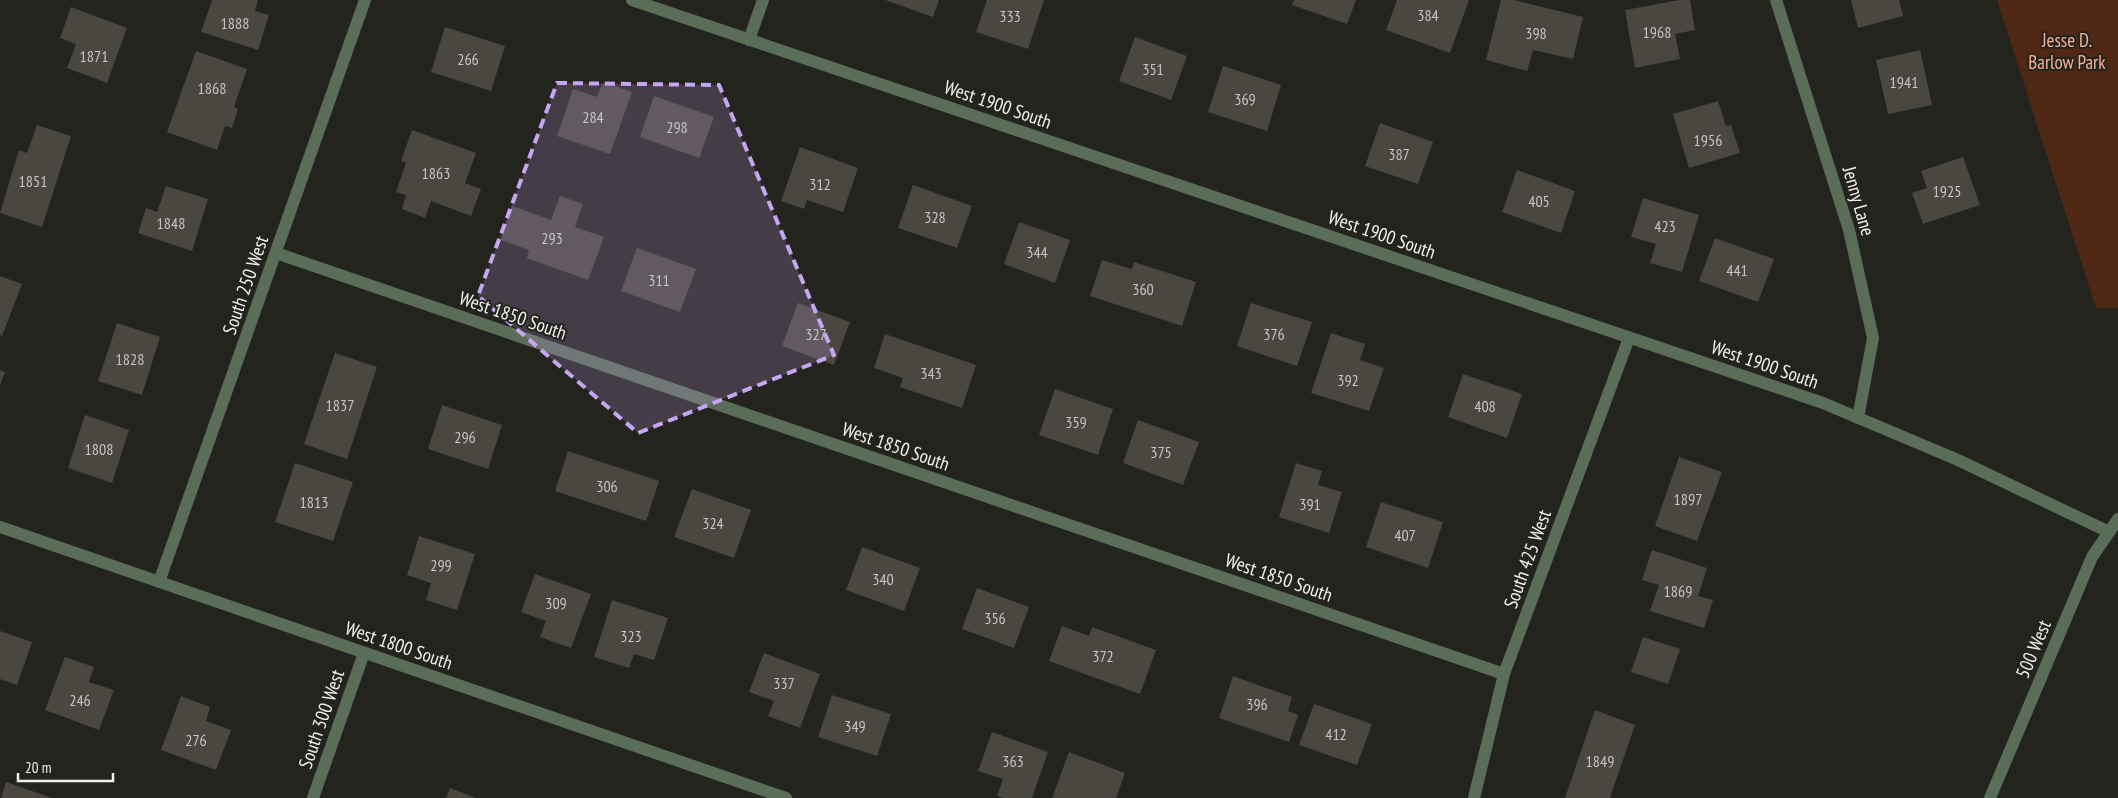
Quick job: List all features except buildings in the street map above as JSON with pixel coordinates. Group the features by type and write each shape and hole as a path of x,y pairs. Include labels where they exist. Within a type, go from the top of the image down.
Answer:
{"street":[{"name":"South 250 West","path":"160,582 365,0"},
{"name":"West 1900 South","path":"632,0 1823,404 1958,460 2109,532"},
{"path":"749,40 763,0"},
{"name":"Jenny Lane","path":"1776,0 1849,230 1873,338 1858,418"},
{"name":"West 1850 South","path":"276,253 1504,674"},
{"name":"South 425 West","path":"1474,798 1504,674 1629,338"},
{"name":"500 West","path":"1990,798 2092,557 2118,519"},
{"name":"West 1800 South","path":"0,527 786,798"},
{"name":"South 300 West","path":"313,798 364,653"}],"highlighted area":[{"path":"557,83 719,85 834,355 638,433 478,296"}],"green space":[{"name":"Jesse D. Barlow Park","path":"1997,0 2118,0 2118,308 2096,308"}]}
